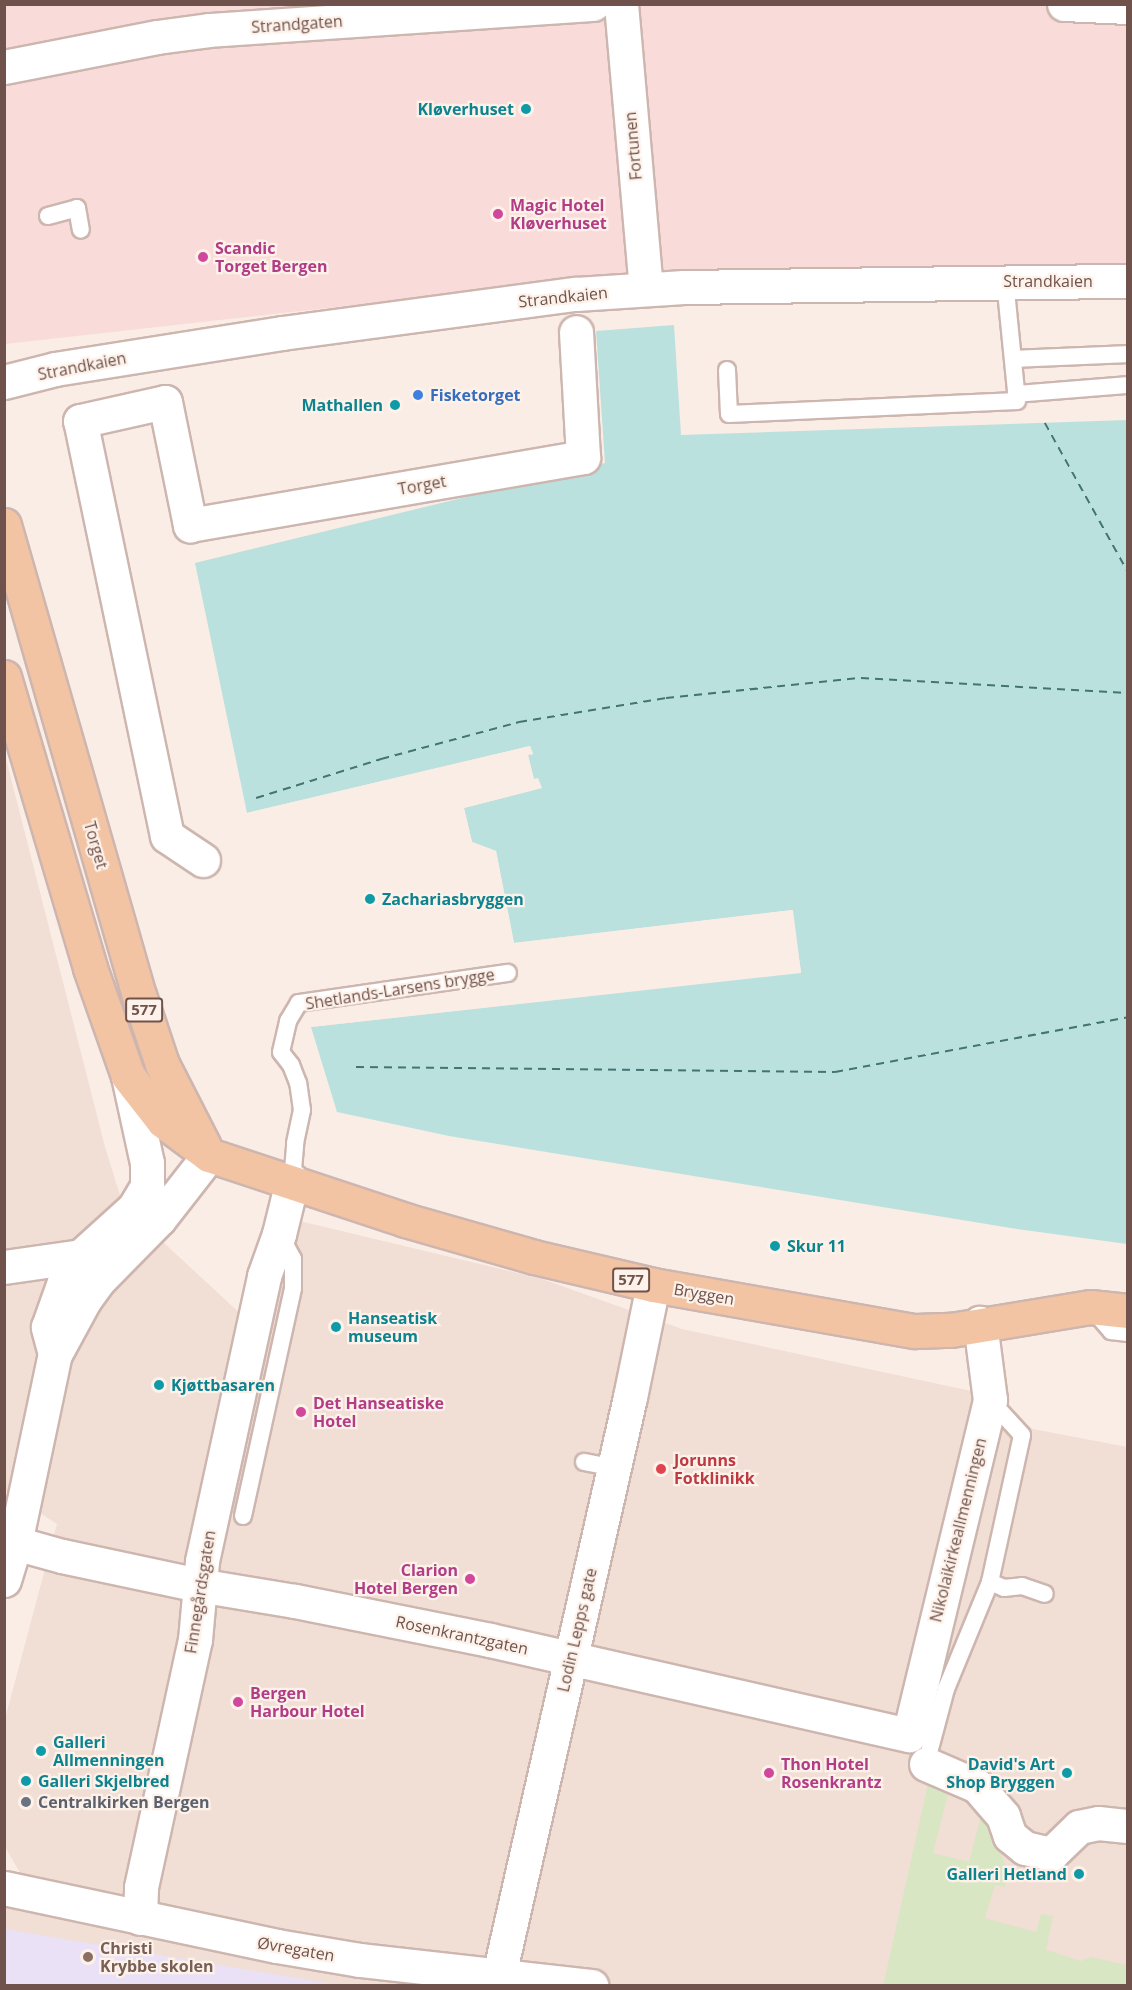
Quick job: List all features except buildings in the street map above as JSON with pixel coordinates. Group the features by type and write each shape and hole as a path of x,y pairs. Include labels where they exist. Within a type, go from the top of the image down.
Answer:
{"main road":[{"name":"Torget","path":"4,525 138,995 162,1064 209,1155"},
{"name":"577","path":"4,677 87,959 128,1076 163,1121 209,1155 292,1181"},
{"name":"Bryggen","path":"292,1181 405,1220 534,1257 653,1286 915,1331 951,1330 980,1323 1090,1307 1128,1311"}],"street":[{"name":"Strandgaten","path":"4,67 156,37 208,17 593,4"},
{"name":"Fortunen","path":"621,4 646,288"},
{"path":"1064,4 1128,7"},
{"name":"Strandkaien","path":"4,382 55,369 294,331 413,314 646,288 1128,281"},
{"name":"Torget","path":"203,860 167,836 81,421 165,402 190,525 583,457 576,332"},
{"path":"55,1354 48,1327 64,1281 81,1256 134,1208 147,1186 147,1163 128,1076"},
{"path":"4,1580 15,1544 55,1354 85,1299 98,1281 159,1219 209,1155"},
{"name":"Finnegårdsgaten","path":"140,1918 143,1877 195,1640 198,1585 264,1276 279,1234 292,1181"},
{"path":"4,1267 81,1256"},
{"name":"Lodin Lepps gate","path":"499,1975 570,1659 599,1465 653,1286"},
{"name":"Nikolaikirkeallmenningen","path":"909,1735 990,1400 980,1323"},
{"name":"Rosenkrantzgaten","path":"15,1544 198,1585 399,1621 909,1735"},
{"path":"926,1764 977,1786 1003,1816 1010,1836 1025,1848 1051,1854 1079,1827 1098,1823 1128,1826"},
{"name":"Øvregaten","path":"4,1888 277,1946 360,1960 592,1986"}],"lane":[{"path":"48,216 77,208 81,230"},
{"path":"727,370 729,414 1017,401 1005,281"},
{"path":"1014,359 1128,354"},
{"path":"1016,394 1128,385"},
{"name":"Shetlands-Larsens brygge","path":"292,1181 295,1143 302,1110 298,1083 291,1065 281,1052 288,1021 299,1003 508,973"},
{"path":"243,1516 293,1288 293,1259 279,1234"},
{"path":"1090,1307 1111,1331 1128,1333"},
{"path":"926,1764 946,1689 990,1582 1022,1435 990,1400"},
{"path":"990,1582 1004,1588 1022,1586 1045,1594"}],"shaded area":[{"path":"4,5 1127,5 1127,266 570,281 5,344"},
{"path":"4,751 105,1147 123,1205 245,1318 266,1213 542,1279 682,1329 976,1392 1033,1429 1127,1447 1127,1985 5,1985 5,1904 22,1876 5,1847 5,1719 57,1524 5,1490"},
{"name":"Christi Krybbe skolen","path":"5,1929 338,1985 5,1985"}],"green space":[{"path":"929,1779 948,1794 933,1853 969,1862 984,1804 1008,1874 1005,1887 995,1885 985,1918 1036,1932 1041,1914 1053,1916 1046,1950 1081,1961 1091,1957 1126,1965 1127,1961 1127,1985 883,1986"}],"water":[{"path":"674,325 681,435 1127,420 1127,1244 1017,1229 449,1136 337,1112 311,1027 801,972 792,910 514,943 496,851 472,842 464,808 541,788 538,779 534,780 528,755 533,754 530,746 247,813 195,563 605,463 596,331"}],"pier":[{"path":"530,746 533,754 528,755 534,779 538,778 542,788 464,808 472,842 496,851 514,943 793,910 801,973 311,1027 311,1024 798,970 790,913 512,946 493,853 469,843 461,808 538,786 531,780 525,755 528,750 250,815 247,813"}],"ferry route":[{"path":"1045,423 1128,572"},
{"path":"256,798 381,759 519,722 666,698 861,678 1128,693"},
{"path":"356,1067 835,1072 1128,1017"}],"place":[{"name":"Kløverhuset","path":"526,109"},
{"name":"Magic Hotel Kløverhuset","path":"498,214"},
{"name":"Scandic Torget Bergen","path":"203,257"},
{"name":"Fisketorget","path":"418,395"},
{"name":"Mathallen","path":"395,405"},
{"name":"Zachariasbryggen","path":"370,899"},
{"name":"Skur 11","path":"775,1246"},
{"name":"Hanseatisk museum","path":"336,1327"},
{"name":"Kjøttbasaren","path":"159,1385"},
{"name":"Det Hanseatiske Hotel","path":"301,1412"},
{"name":"Jorunns Fotklinikk","path":"661,1469"},
{"name":"Clarion Hotel Bergen","path":"470,1579"},
{"name":"Bergen Harbour Hotel","path":"238,1702"},
{"name":"Galleri Allmenningen","path":"41,1751"},
{"name":"Thon Hotel Rosenkrantz","path":"769,1773"},
{"name":"David's Art Shop Bryggen","path":"1067,1773"},
{"name":"Galleri Skjelbred","path":"26,1781"},
{"name":"Centralkirken Bergen","path":"26,1802"},
{"name":"Galleri Hetland","path":"1079,1874"},
{"name":"Christi Krybbe skolen","path":"88,1957"}]}
